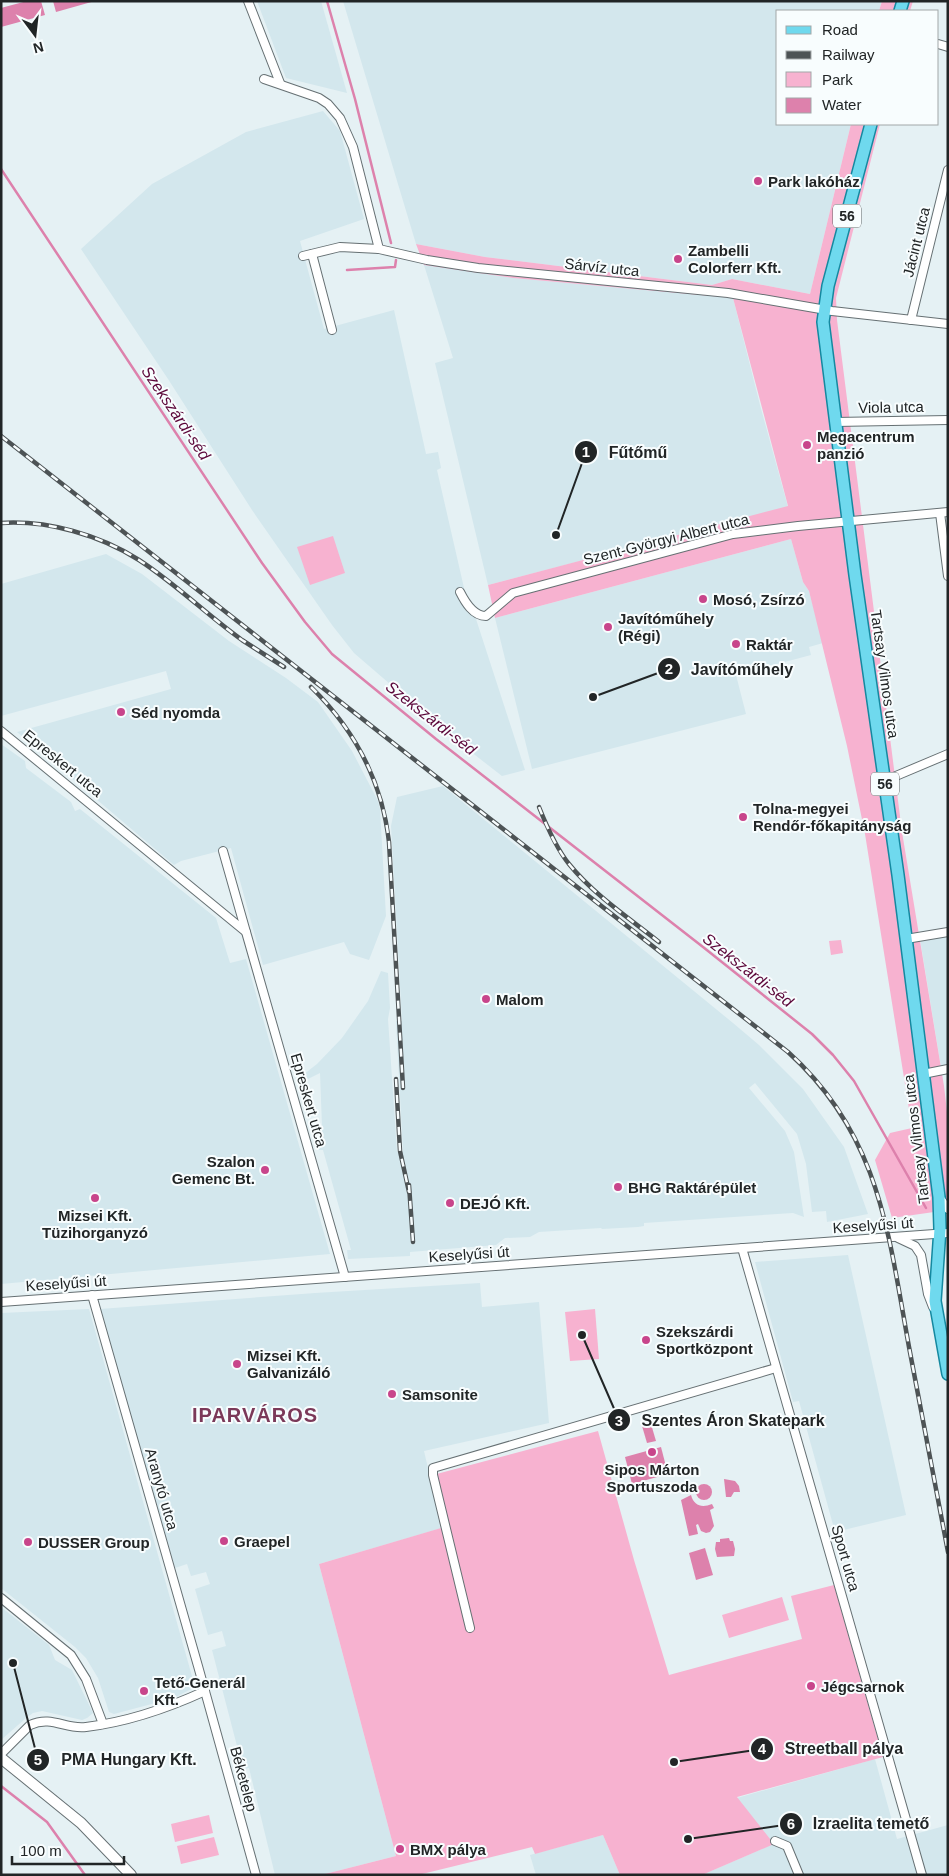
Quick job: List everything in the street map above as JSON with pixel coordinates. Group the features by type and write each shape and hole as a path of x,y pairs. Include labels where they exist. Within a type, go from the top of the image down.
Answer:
{"main road":[{"name":"Tartsay Vilmos utca","path":"872,125 828,286 823,322 944,1234"},
{"name":"56","path":"944,1234 935,1285 936,1314 948,1374"},
{"path":"1,1758 81,1823 131,1875"}],"street":[{"path":"248,1 280,83"},
{"path":"264,79 280,83 318,98 328,104 340,118 352,148 379,249"},
{"name":"Jácint utca","path":"911,320 948,170"},
{"name":"Sárvíz utca","path":"302,256 340,247 379,249 427,260 478,268 728,293 824,309 948,324"},
{"path":"312,254 332,330"},
{"name":"Viola utca","path":"835,422 948,420"},
{"path":"944,512 948,576"},
{"name":"Szent-Györgyi Albert utca","path":"460,592 472,611 483,616 491,613 513,593 733,534 944,512"},
{"name":"Epreskert utca","path":"1,731 246,932"},
{"path":"884,781 948,754"},
{"name":"Epreskert utca","path":"223,851 345,1277"},
{"path":"906,939 948,932"},
{"path":"923,1074 948,1069"},
{"path":"940,1197 948,1209"},
{"name":"Keselyűsi út","path":"1,1302 944,1234"},
{"path":"896,1237 915,1246 922,1255 928,1294 936,1314"},
{"name":"Sport utca","path":"742,1248 922,1875"},
{"name":"Aranytó utca","path":"92,1295 205,1691"},
{"path":"470,1628 433,1475 433,1468 776,1368"},
{"path":"1,1598 71,1655 86,1679 103,1724"},
{"path":"1,1754 30,1724 36,1722 47,1720 84,1728 176,1704 205,1691"},
{"name":"Béketelep","path":"205,1691 256,1875"},
{"path":"774,1841 787,1846 799,1875"}],"shaded area":[{"path":"257,1 321,1 347,93 286,78"},
{"path":"343,1 882,1 879,10 776,10 776,125 851,125 810,294 732,279 712,285 485,257 416,244"},
{"path":"323,111 340,131 364,219 300,241 324,329 394,310 426,454 438,452 441,468 437,470 470,614 476,619 525,770 502,776 448,734 354,653 332,625 252,510 168,379 81,249 152,184 246,132"},
{"path":"424,265 513,278 733,298 788,507 488,585 435,363 453,358"},
{"path":"791,539 803,582 809,591 823,643 809,647 811,655 736,675 746,714 532,769 495,618"},
{"path":"106,554 142,574 229,641 286,678 318,702 352,751 378,801 380,809 386,916 369,960 350,954 344,942 263,965 231,848 181,861 174,865 17,732 171,689 166,671 1,716 1,584"},
{"path":"1,744 25,761 26,768 71,802 75,811 80,809 216,918 230,963 246,959 330,1254 1,1284"},
{"path":"443,786 733,1023 759,1045 803,1089 844,1147 868,1214 827,1222 826,1211 812,1212 806,1164 797,1134 755,1083 749,1088 785,1131 794,1152 804,1217 793,1213 644,1223 644,1226 638,1227 539,1232 530,1237 505,1238 496,1245 410,1252 410,1256 348,1259 347,1250 351,1250 323,1150 317,1150 314,1129 322,1126 320,1073 302,1082 299,1078 317,1064 342,1038 368,1001 381,971 388,973 390,1008 388,1019 397,1152 403,1152 396,1021 402,1021 391,826 397,797"},
{"path":"948,934 948,1066 941,1067 920,939"},
{"path":"848,1255 906,1515 835,1532 799,1401 793,1402 755,1262"},
{"path":"480,1283 482,1307 539,1302 549,1423 424,1451 442,1528 319,1564 396,1856 321,1875 275,1875 249,1768 243,1769 212,1650 226,1646 222,1631 208,1635 195,1589 210,1584 206,1572 191,1576 187,1564 175,1568 100,1309"},
{"path":"89,1309 195,1687 174,1698 114,1714 109,1712 98,1678 86,1658 1,1588 1,1313"},
{"path":"1,1607 49,1645 55,1660 72,1670 93,1713 87,1718 82,1720 42,1711 33,1713 1,1740"},
{"path":"875,1759 897,1839 948,1825 948,1875 702,1875 773,1844 737,1798"},
{"path":"603,1835 620,1875 536,1875 530,1855"}],"green space":[{"path":"882,1 913,1 910,10 879,10"},
{"path":"851,125 880,125 836,298 837,320 902,832 944,1086 948,1121 948,1210 892,1218 875,1160 890,1133 912,1128 865,834 847,746 809,591 803,582 791,539 495,618 488,585 788,506 733,298 513,278 424,265 416,244 485,257 712,285 732,279 810,294"},
{"path":"333,536 345,573 310,585 297,547"},
{"path":"841,940 843,953 831,955 829,941"},
{"path":"595,1309 599,1359 570,1361 565,1312"},
{"path":"598,1431 669,1675 802,1639 791,1596 834,1585 883,1757 737,1797 774,1844 702,1875 620,1875 603,1835 535,1854 532,1847 418,1875 321,1875 396,1856 319,1564 441,1528 429,1476"},
{"path":"782,1597 789,1620 729,1638 722,1615"},
{"path":"209,1815 213,1833 175,1842 171,1824"},
{"path":"214,1837 219,1855 181,1864 177,1846"}],"water":[{"path":"27,1 41,1 45,15 1,27 1,8"},
{"path":"53,1 95,1 56,12"},
{"path":"651,1424 656,1441 647,1443 642,1426"},
{"path":"661,1447 668,1474 632,1484 625,1457"},
{"path":"724,1479 735,1481 739,1486 740,1492 734,1492 731,1497 726,1497"},
{"path":"704,1484 710,1486 712,1492 710,1498 704,1500 698,1498 696,1492 698,1486"},
{"path":"691,1495 696,1504 705,1506 712,1504 714,1508 710,1510 714,1526 710,1532 701,1531 698,1524 696,1525 698,1534 689,1536 681,1500"},
{"path":"729,1538 730,1541 733,1541 734,1556 717,1557 716,1542 720,1542 720,1539"},
{"path":"705,1548 713,1575 696,1580 689,1553"}],"waterway":[{"path":"327,1 355,99 391,243"},
{"name":"Szekszárdi-séd","path":"1,169 262,563 305,622 332,654 436,739 812,1034 833,1055 854,1081 926,1208"},
{"path":"347,270 395,267 396,260"},
{"path":"1,1786 47,1822 85,1875"}],"railway":[{"path":"1,436 788,1052 819,1084 843,1117 861,1151 886,1225 948,1552"},
{"path":"1,523 37,524 73,531 108,543 124,551 166,579 242,640 284,667"},
{"path":"311,687 341,721 353,739 373,777 380,798 389,842 403,1088"},
{"path":"539,807 560,851 569,864 589,886 612,906 659,942"},
{"path":"396,1079 400,1151 409,1192"},
{"path":"409,1185 413,1242"}],"place":[{"name":"Park lakóház","path":"758,181"},
{"name":"Zambelli Colorferr Kft.","path":"678,259"},
{"name":"Megacentrum panzió","path":"807,445"},
{"name":"Fűtőmű","path":"556,535"},
{"name":"Mosó, Zsírzó","path":"703,599"},
{"name":"Javítóműhely (Régi)","path":"608,627"},
{"name":"Raktár","path":"736,644"},
{"name":"Javítóműhely","path":"593,697"},
{"name":"Séd nyomda","path":"121,712"},
{"name":"Tolna-megyei Rendőr-főkapitányság","path":"743,817"},
{"name":"Malom","path":"486,999"},
{"name":"Szalon Gemenc Bt.","path":"265,1170"},
{"name":"BHG Raktárépület","path":"618,1187"},
{"name":"Mizsei Kft. Tüzihorganyzó","path":"95,1198"},
{"name":"DEJÓ Kft.","path":"450,1203"},
{"name":"Szentes Áron Skatepark","path":"582,1335"},
{"name":"Szekszárdi Sportközpont","path":"646,1340"},
{"name":"Mizsei Kft. Galvanizáló","path":"237,1364"},
{"name":"Samsonite","path":"392,1394"},
{"name":"Sipos Márton Sportuszoda","path":"652,1452"},
{"name":"Graepel","path":"224,1541"},
{"name":"DUSSER Group","path":"28,1542"},
{"name":"PMA Hungary Kft.","path":"13,1663"},
{"name":"Jégcsarnok","path":"811,1686"},
{"name":"Tető-Generál Kft.","path":"144,1691"},
{"name":"Streetball pálya","path":"674,1762"},
{"name":"Izraelita temető","path":"688,1839"},
{"name":"BMX pálya","path":"400,1849"}],"district":[{"name":"IPARVÁROS","path":"255,1415"}]}
